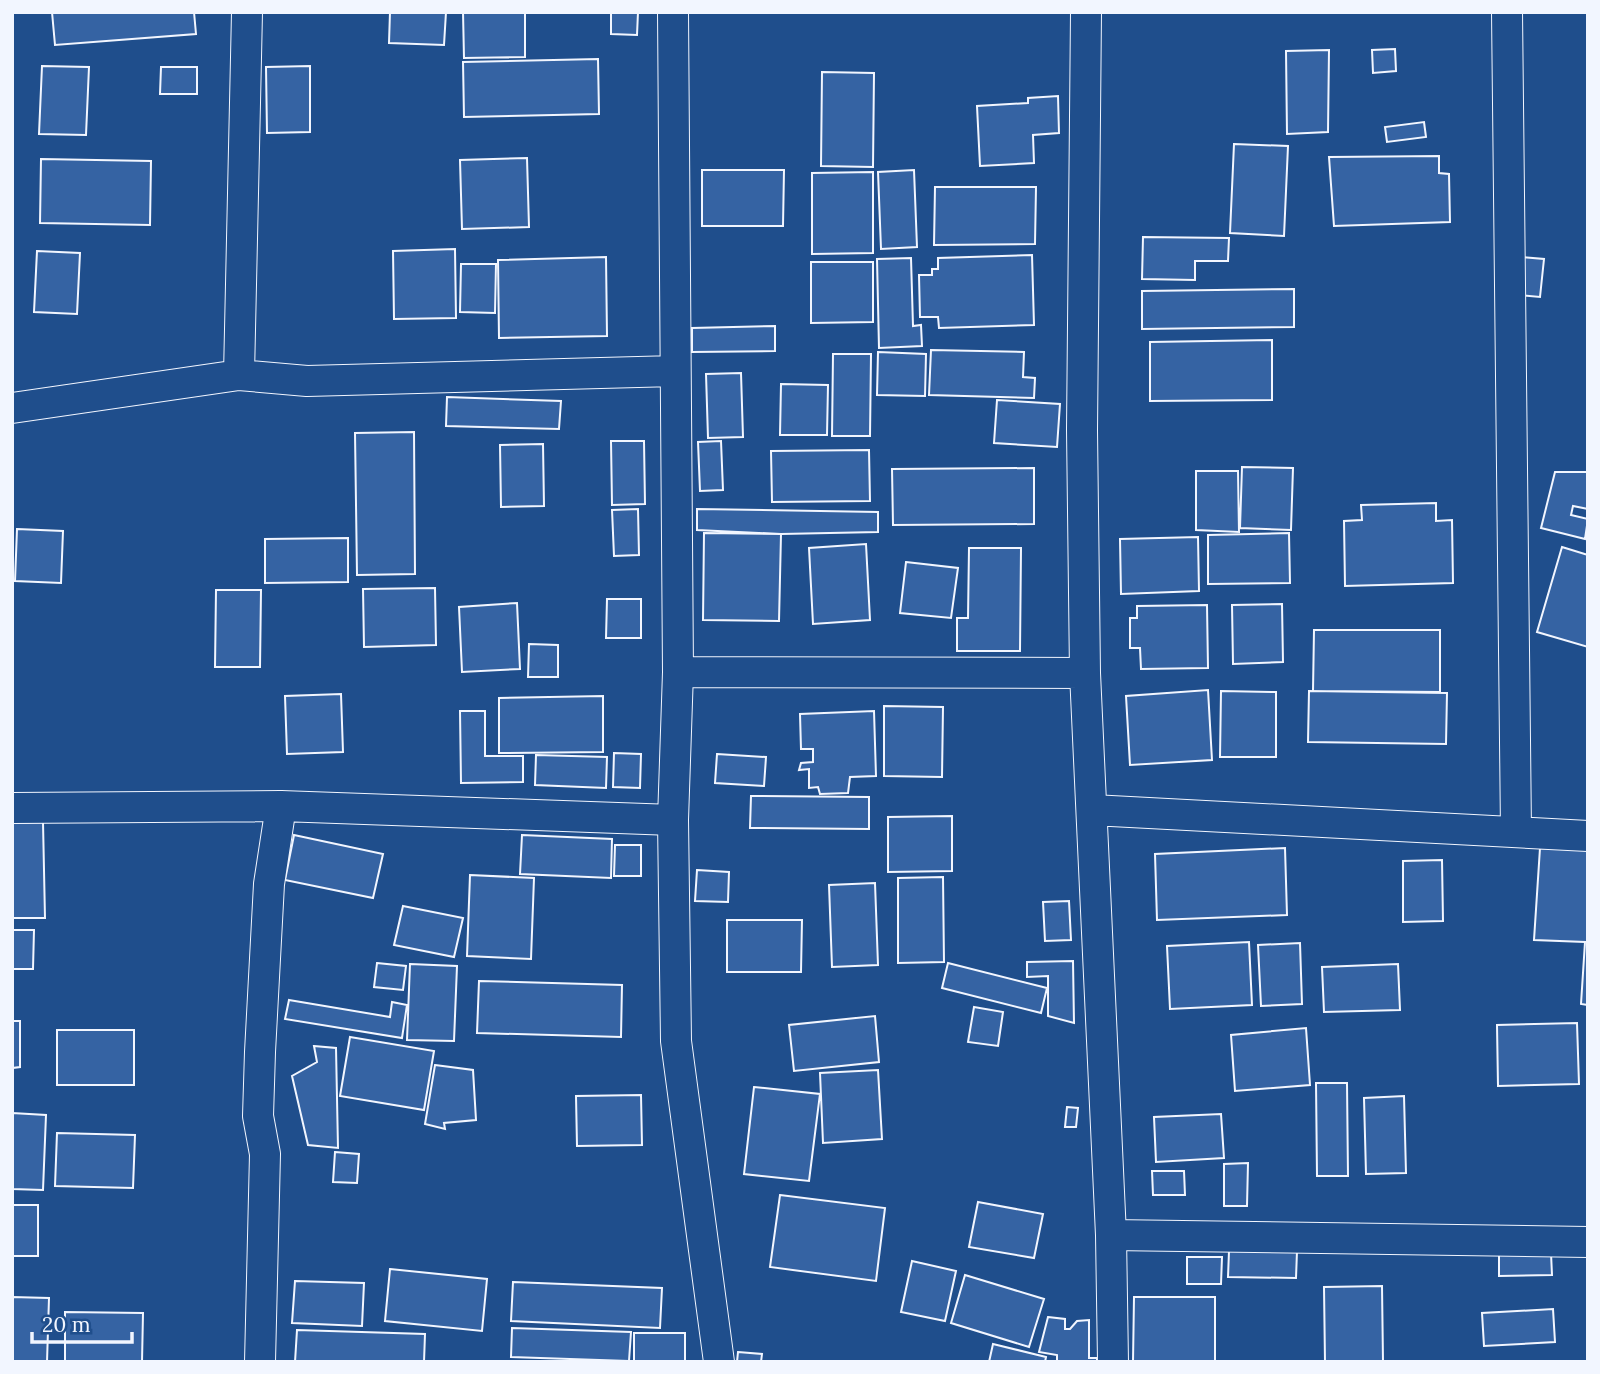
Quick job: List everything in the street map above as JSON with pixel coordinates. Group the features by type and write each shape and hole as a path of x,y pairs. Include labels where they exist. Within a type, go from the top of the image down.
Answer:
{"street":[{"path":"239,375 247,12"},
{"path":"673,12 678,672 673,820 676,1041 719,1362"},
{"path":"1086,12 1082,430 1085,673 1111,1235 1113,1362"},
{"path":"1507,12 1516,832"},
{"path":"12,408 239,375 307,381 675,371"},
{"path":"678,672 1085,673"},
{"path":"12,808 281,806 673,820"},
{"path":"260,1362 265,1154 258,1116 260,1052 269,884 281,806"},
{"path":"1091,810 1588,836"},
{"path":"1111,1235 1588,1242"}],"building":[{"path":"52,12 194,12 196,34 55,45"},
{"path":"390,12 446,12 444,45 389,43"},
{"path":"463,12 525,12 525,57 464,58"},
{"path":"611,12 638,12 637,35 611,34"},
{"path":"1395,49 1396,71 1373,73 1372,50"},
{"path":"1329,50 1328,132 1287,134 1286,51"},
{"path":"598,59 599,114 464,117 463,62"},
{"path":"42,66 89,67 86,135 39,134"},
{"path":"310,66 310,132 267,133 266,67"},
{"path":"161,67 197,67 197,94 160,94"},
{"path":"822,72 874,73 873,167 821,166"},
{"path":"1058,96 1059,133 1033,135 1034,163 980,166 977,106 1028,103 1028,98"},
{"path":"1424,122 1426,137 1387,142 1385,127"},
{"path":"1234,144 1288,146 1284,236 1230,233"},
{"path":"1439,156 1439,173 1449,174 1450,222 1334,226 1329,157"},
{"path":"527,158 529,227 462,229 460,160"},
{"path":"41,159 151,161 150,225 40,223"},
{"path":"702,170 784,170 783,226 702,226"},
{"path":"914,170 917,247 881,249 878,172"},
{"path":"873,172 873,253 812,254 812,173"},
{"path":"935,187 1036,187 1035,244 934,245"},
{"path":"1143,237 1229,238 1228,261 1195,261 1195,280 1142,279"},
{"path":"455,249 456,318 394,319 393,251"},
{"path":"37,251 80,253 77,314 34,312"},
{"path":"1032,255 1034,325 939,328 938,317 920,317 919,275 932,275 932,269 938,269 938,258"},
{"path":"606,257 607,336 499,338 498,260"},
{"path":"1520,257 1544,259 1540,297 1517,295"},
{"path":"911,258 913,326 921,325 922,346 879,348 877,259"},
{"path":"811,262 873,262 873,322 811,323"},
{"path":"461,264 496,264 495,313 460,312"},
{"path":"1294,289 1294,327 1142,329 1142,291"},
{"path":"775,326 775,351 692,352 692,328"},
{"path":"1272,340 1272,400 1150,401 1150,342"},
{"path":"931,350 1024,352 1023,377 1035,378 1034,398 929,395"},
{"path":"878,352 926,354 925,396 877,395"},
{"path":"833,354 871,354 870,436 832,436"},
{"path":"741,373 743,437 708,438 706,374"},
{"path":"781,384 828,385 827,435 780,435"},
{"path":"447,397 561,401 559,429 446,426"},
{"path":"997,400 1060,404 1057,447 994,443"},
{"path":"414,432 415,574 357,575 355,433"},
{"path":"611,441 644,441 645,504 612,505"},
{"path":"721,441 723,490 700,491 698,442"},
{"path":"543,444 544,506 501,507 500,445"},
{"path":"869,450 870,501 772,502 771,451"},
{"path":"1242,467 1293,468 1291,530 1240,528"},
{"path":"1034,468 1034,524 893,525 892,469"},
{"path":"1196,471 1238,471 1239,532 1196,530"},
{"path":"1555,472 1588,472 1588,509 1573,506 1571,515 1588,519 1585,539 1541,528"},
{"path":"1436,503 1436,521 1452,520 1453,583 1345,586 1344,521 1362,520 1361,505"},
{"path":"638,509 639,555 614,556 612,510"},
{"path":"697,509 878,512 878,532 781,534 697,530"},
{"path":"17,529 63,531 61,583 15,581"},
{"path":"704,533 781,534 779,621 703,620"},
{"path":"1289,533 1290,583 1208,584 1208,535"},
{"path":"1198,537 1199,591 1121,594 1120,539"},
{"path":"348,538 348,582 265,583 265,539"},
{"path":"866,544 870,620 813,624 809,548"},
{"path":"1562,547 1588,555 1588,647 1537,632"},
{"path":"969,548 1021,548 1020,651 957,651 957,618 968,618"},
{"path":"906,562 958,568 951,618 900,613"},
{"path":"435,588 436,645 364,647 363,589"},
{"path":"216,590 261,590 260,667 215,667"},
{"path":"607,599 641,599 641,638 606,638"},
{"path":"517,603 520,669 462,672 459,607"},
{"path":"1282,604 1283,662 1233,664 1232,605"},
{"path":"1207,605 1208,668 1141,669 1140,648 1130,648 1130,618 1137,618 1137,606"},
{"path":"1314,630 1440,630 1440,692 1313,691"},
{"path":"529,644 558,645 558,677 528,677"},
{"path":"1208,690 1212,760 1130,765 1126,696"},
{"path":"1221,691 1276,692 1276,757 1220,757"},
{"path":"1309,691 1447,693 1446,744 1308,742"},
{"path":"341,694 343,752 287,754 285,696"},
{"path":"603,696 603,752 499,753 499,698"},
{"path":"884,706 943,707 942,777 884,776"},
{"path":"460,711 485,711 485,756 523,756 523,782 461,783"},
{"path":"874,711 876,776 850,777 848,793 820,794 818,787 809,788 809,769 799,770 801,763 813,762 813,749 801,749 800,714"},
{"path":"614,753 641,754 640,788 613,787"},
{"path":"717,754 766,757 764,786 715,783"},
{"path":"536,755 607,757 606,788 535,785"},
{"path":"751,796 869,797 869,829 750,828"},
{"path":"952,816 952,871 888,872 888,817"},
{"path":"43,822 45,918 12,918 12,823"},
{"path":"294,835 383,854 373,898 285,880"},
{"path":"522,835 612,839 611,878 520,874"},
{"path":"615,845 641,845 641,876 614,876"},
{"path":"1285,848 1287,915 1157,920 1155,854"},
{"path":"1540,848 1588,850 1588,1005 1581,1004 1585,942 1534,940"},
{"path":"1442,860 1443,921 1403,922 1403,861"},
{"path":"697,870 729,872 728,902 695,901"},
{"path":"470,875 534,878 531,959 467,956"},
{"path":"943,877 944,962 898,963 898,878"},
{"path":"875,883 878,965 832,967 829,885"},
{"path":"1069,901 1071,940 1045,941 1043,902"},
{"path":"403,906 463,918 454,957 394,945"},
{"path":"727,920 802,920 801,972 727,972"},
{"path":"12,930 34,930 33,969 12,969"},
{"path":"1249,942 1252,1005 1170,1009 1167,946"},
{"path":"1300,943 1302,1004 1261,1006 1258,945"},
{"path":"1073,961 1074,1023 1048,1016 1048,976 1027,977 1027,962"},
{"path":"377,963 406,966 403,990 374,987"},
{"path":"948,963 1047,988 1041,1013 942,988"},
{"path":"410,964 457,966 454,1041 407,1040"},
{"path":"1398,964 1400,1010 1324,1012 1322,967"},
{"path":"479,981 622,985 621,1037 477,1033"},
{"path":"289,1000 390,1017 392,1002 407,1005 402,1038 285,1019"},
{"path":"974,1007 1003,1012 998,1046 968,1042"},
{"path":"875,1016 879,1062 794,1071 789,1025"},
{"path":"12,1021 20,1021 20,1067 12,1068"},
{"path":"1577,1023 1579,1084 1498,1086 1497,1025"},
{"path":"1306,1028 1310,1085 1235,1091 1231,1035"},
{"path":"57,1030 134,1030 134,1085 57,1085"},
{"path":"350,1037 434,1051 424,1110 340,1096"},
{"path":"314,1046 336,1048 338,1148 308,1145 292,1076 317,1062"},
{"path":"435,1065 473,1070 476,1120 444,1123 445,1129 425,1124"},
{"path":"878,1070 882,1139 823,1143 820,1073"},
{"path":"1316,1083 1347,1083 1348,1176 1317,1176"},
{"path":"754,1087 820,1094 809,1181 744,1174"},
{"path":"641,1095 642,1145 577,1146 576,1096"},
{"path":"1404,1096 1406,1173 1366,1174 1364,1098"},
{"path":"1067,1107 1078,1108 1076,1127 1065,1127"},
{"path":"12,1113 46,1115 43,1190 12,1189"},
{"path":"1221,1114 1224,1158 1156,1162 1154,1117"},
{"path":"57,1133 135,1135 133,1188 55,1186"},
{"path":"335,1152 359,1154 357,1183 333,1182"},
{"path":"1248,1163 1247,1206 1224,1206 1224,1164"},
{"path":"1152,1171 1184,1171 1185,1195 1153,1195"},
{"path":"780,1195 885,1208 876,1281 770,1267"},
{"path":"978,1202 1043,1214 1034,1258 969,1247"},
{"path":"12,1205 38,1205 38,1256 12,1256"},
{"path":"1229,1251 1297,1251 1296,1278 1228,1277"},
{"path":"1551,1253 1552,1275 1499,1276 1499,1254"},
{"path":"1187,1257 1222,1257 1221,1284 1187,1284"},
{"path":"912,1261 956,1271 945,1321 901,1312"},
{"path":"390,1269 487,1279 482,1331 385,1321"},
{"path":"965,1275 1044,1299 1029,1347 951,1323"},
{"path":"295,1281 364,1283 362,1326 292,1323"},
{"path":"513,1282 662,1288 660,1328 511,1321"},
{"path":"1382,1286 1383,1362 1325,1362 1324,1287"},
{"path":"12,1297 49,1298 47,1362 12,1362"},
{"path":"1134,1297 1215,1297 1215,1362 1133,1362"},
{"path":"1553,1309 1555,1342 1484,1346 1482,1313"},
{"path":"65,1312 143,1313 142,1362 65,1362"},
{"path":"1048,1317 1065,1319 1065,1329 1070,1329 1077,1321 1089,1320 1089,1358 1097,1358 1097,1362 1057,1362 1057,1355 1039,1352"},
{"path":"512,1328 631,1332 629,1361 511,1357"},
{"path":"297,1330 425,1334 424,1362 295,1362"},
{"path":"634,1333 685,1333 685,1362 634,1362"},
{"path":"993,1344 1046,1357 1045,1362 989,1362"},
{"path":"738,1352 762,1354 761,1362 737,1362"}]}
